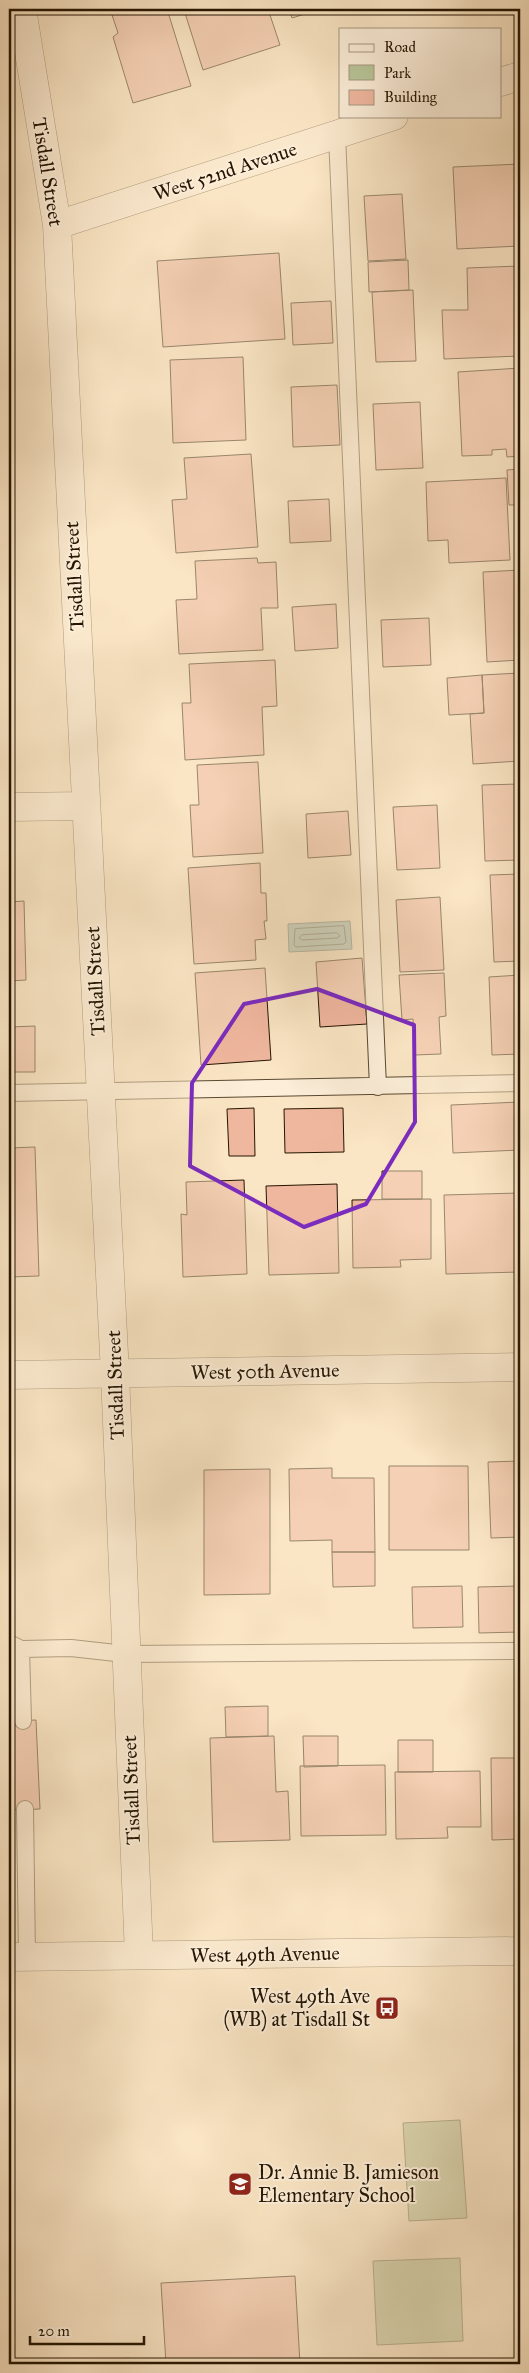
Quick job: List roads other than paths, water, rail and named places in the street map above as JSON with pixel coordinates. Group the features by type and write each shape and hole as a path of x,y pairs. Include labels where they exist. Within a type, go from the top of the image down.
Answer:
{"street":[{"name":"Tisdall Street","path":"22,9 57,225 115,1374 125,1654 139,1955"},
{"path":"502,81 520,76"},
{"name":"West 52nd Avenue","path":"57,225 388,118"},
{"path":"9,808 86,806"},
{"name":"West 50th Avenue","path":"9,1375 520,1367"},
{"name":"West 49th Avenue","path":"18,1957 520,1951"}],"lane":[{"path":"337,135 378,1086"},
{"path":"9,1092 520,1084"},
{"path":"23,1721 15,1646 71,1648 125,1654 520,1651"},
{"path":"18,1957 25,1809"}],"water":[{"path":"350,921 352,949 289,952 288,924"}],"place":[{"name":"West 49th Ave (WB) at Tisdall St","path":"387,2008"},
{"name":"Dr. Annie B. Jamieson Elementary School","path":"240,2184"}]}
